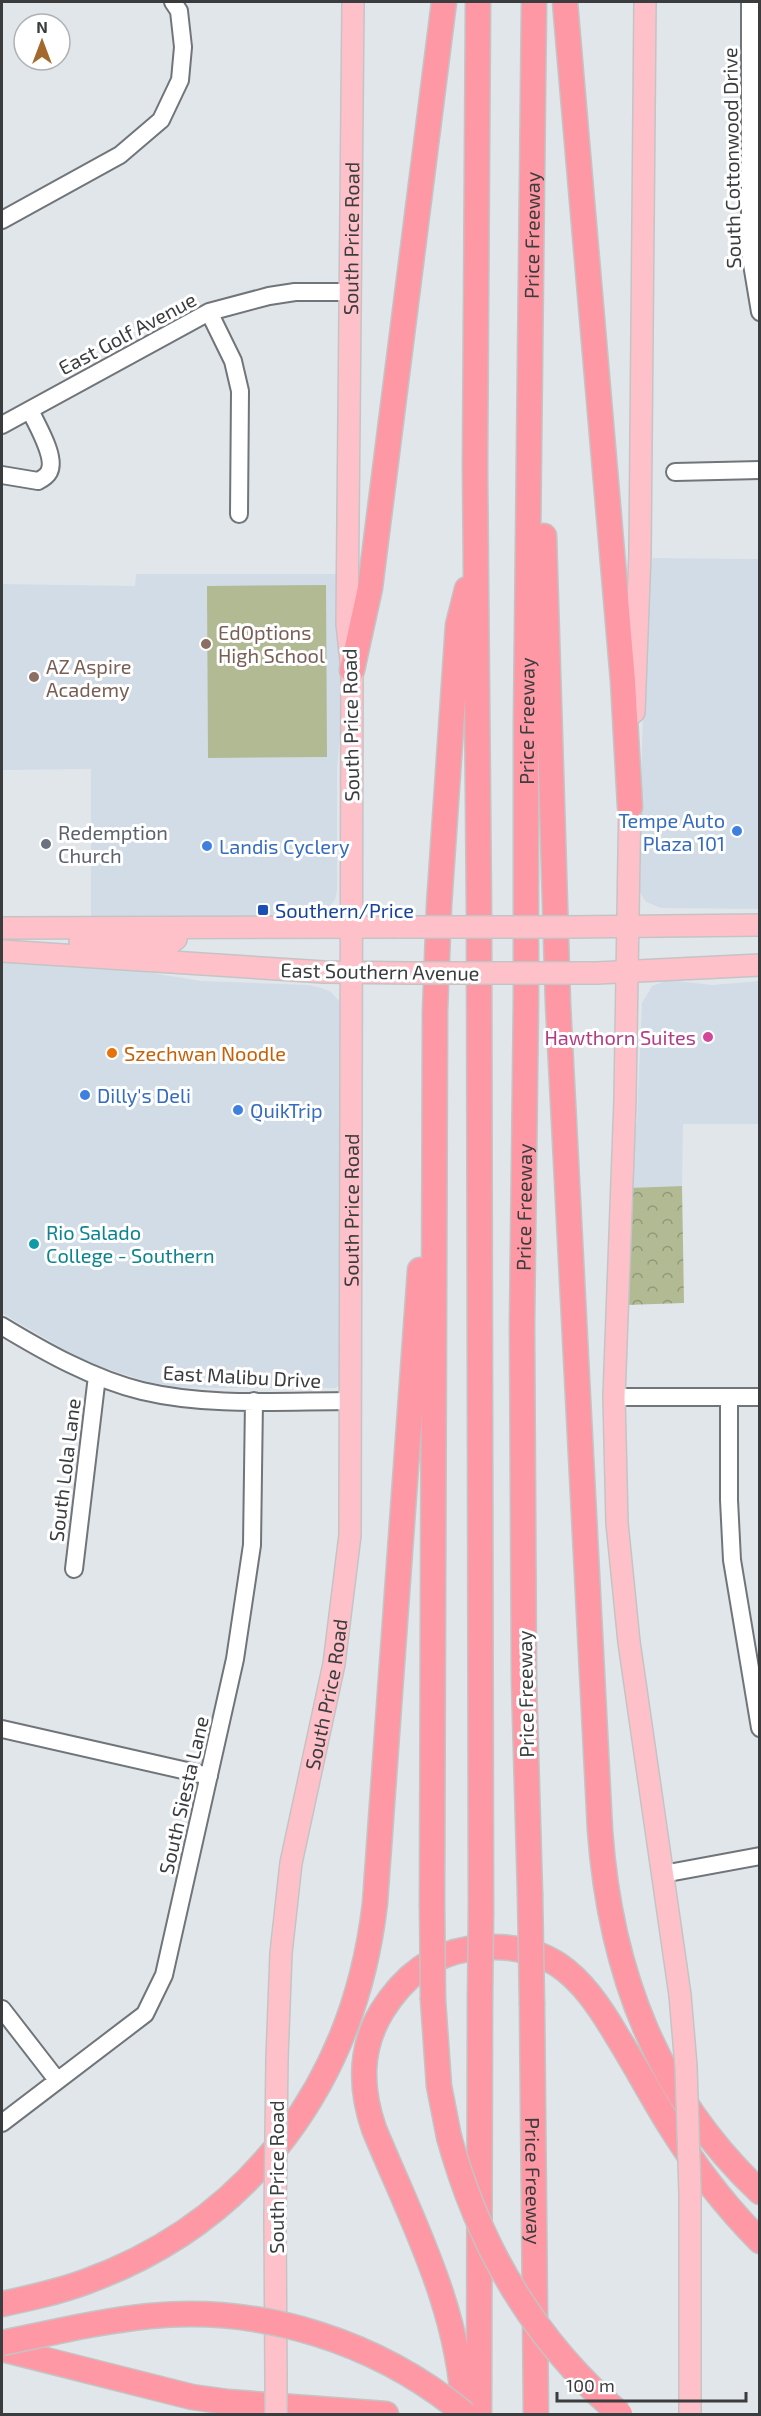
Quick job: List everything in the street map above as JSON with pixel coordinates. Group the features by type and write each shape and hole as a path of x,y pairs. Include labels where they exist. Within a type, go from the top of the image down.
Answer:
{"highway":[{"path":"352,670 370,588 444,2"},
{"path":"470,2404 481,1912 478,1459 479,913 475,555 478,2"},
{"name":"Price Freeway","path":"534,2 522,1325 524,1682 542,2378 536,2415"},
{"path":"565,2 623,681 630,807"},
{"path":"530,376 542,466 558,1004 577,1403 604,1876 617,1947 648,2036 695,2118 759,2192"},
{"path":"475,555 458,625 439,906 433,1176 432,1903 433,2000 439,2086 449,2137 475,2217 513,2290 570,2367 620,2415"},
{"path":"2,2304 56,2292 108,2273 164,2245 204,2217 249,2178 292,2128 318,2086 346,2029 363,1974 375,1903 424,1207 433,1176"},
{"path":"470,2404 439,2282 366,2106 363,2061 369,2037 381,2013 407,1979 421,1967 443,1956 464,1950 507,1947 543,1956 577,1979 596,1999 669,2124 704,2178 759,2241"},
{"path":"2,2343 87,2325 152,2316 204,2314 265,2320 328,2337 376,2357 470,2404"},
{"path":"2,2349 192,2397 386,2415"},
{"path":"542,2378 549,2415"}],"main road":[{"name":"South Price Road","path":"276,2415 275,2216 281,1953 291,1863 334,1664 348,1563 352,1401 352,670 347,624 353,2"},
{"path":"645,2 640,530 614,1396 616,1499 622,1583 680,1995 686,2066 690,2193 690,2415"},
{"path":"2,928 759,925"},
{"path":"2,946 27,941 163,944 171,943 176,939 176,928"},
{"name":"East Southern Avenue","path":"2,951 215,966 400,973 597,973 759,965"}],"street":[{"path":"2,220 120,154 160,120 180,80 183,47 179,11 172,2"},
{"name":"South Cottonwood Drive","path":"750,2 750,252 759,307"},
{"name":"East Golf Avenue","path":"2,425 209,312 268,296 294,292 351,292"},
{"path":"209,312 233,361 240,391 239,514"},
{"path":"2,475 38,482 49,474 50,453 30,410"},
{"path":"675,472 759,470"},
{"name":"East Malibu Drive","path":"2,1326 97,1376 143,1391 197,1399 352,1401"},
{"name":"South Lola Lane","path":"74,1569 97,1376"},
{"path":"614,1396 759,1397"},
{"path":"729,1397 729,1500 732,1560 757,1698 759,1728"},
{"name":"South Siesta Lane","path":"2,2123 145,2014 164,1975 235,1659 252,1545 254,1401"},
{"path":"2,1729 209,1776"},
{"path":"663,1874 759,1856"},
{"path":"2,2010 57,2080"}],"shaded area":[{"path":"649,558 759,559 759,909 661,908 646,902 639,891 637,880"},
{"path":"136,574 344,574 343,702 337,768 337,891 335,900 324,912 306,917 91,917 91,769 2,770 2,584 135,586"},
{"path":"2,962 134,970 201,981 308,985 331,992 339,1001 343,1012 340,1385 335,1388 214,1388 174,1387 145,1381 84,1361 2,1313"},
{"path":"668,980 712,985 759,981 759,1124 683,1124 682,1186 627,1188 637,1120 642,1003 652,986"}],"green space":[{"path":"326,585 327,757 208,758 207,586"},
{"path":"682,1186 684,1303 626,1305 627,1188"}],"place":[{"name":"EdOptions High School","path":"206,644"},
{"name":"AZ Aspire Academy","path":"34,677"},
{"name":"Tempe Auto Plaza 101","path":"737,831"},
{"name":"Redemption Church","path":"46,844"},
{"name":"Landis Cyclery","path":"207,846"},
{"name":"Southern/Price","path":"263,910"},
{"name":"Hawthorn Suites","path":"708,1037"},
{"name":"Szechwan Noodle","path":"112,1053"},
{"name":"Dilly's Deli","path":"85,1095"},
{"name":"QuikTrip","path":"238,1110"},
{"name":"Rio Salado College - Southern","path":"34,1244"}]}
